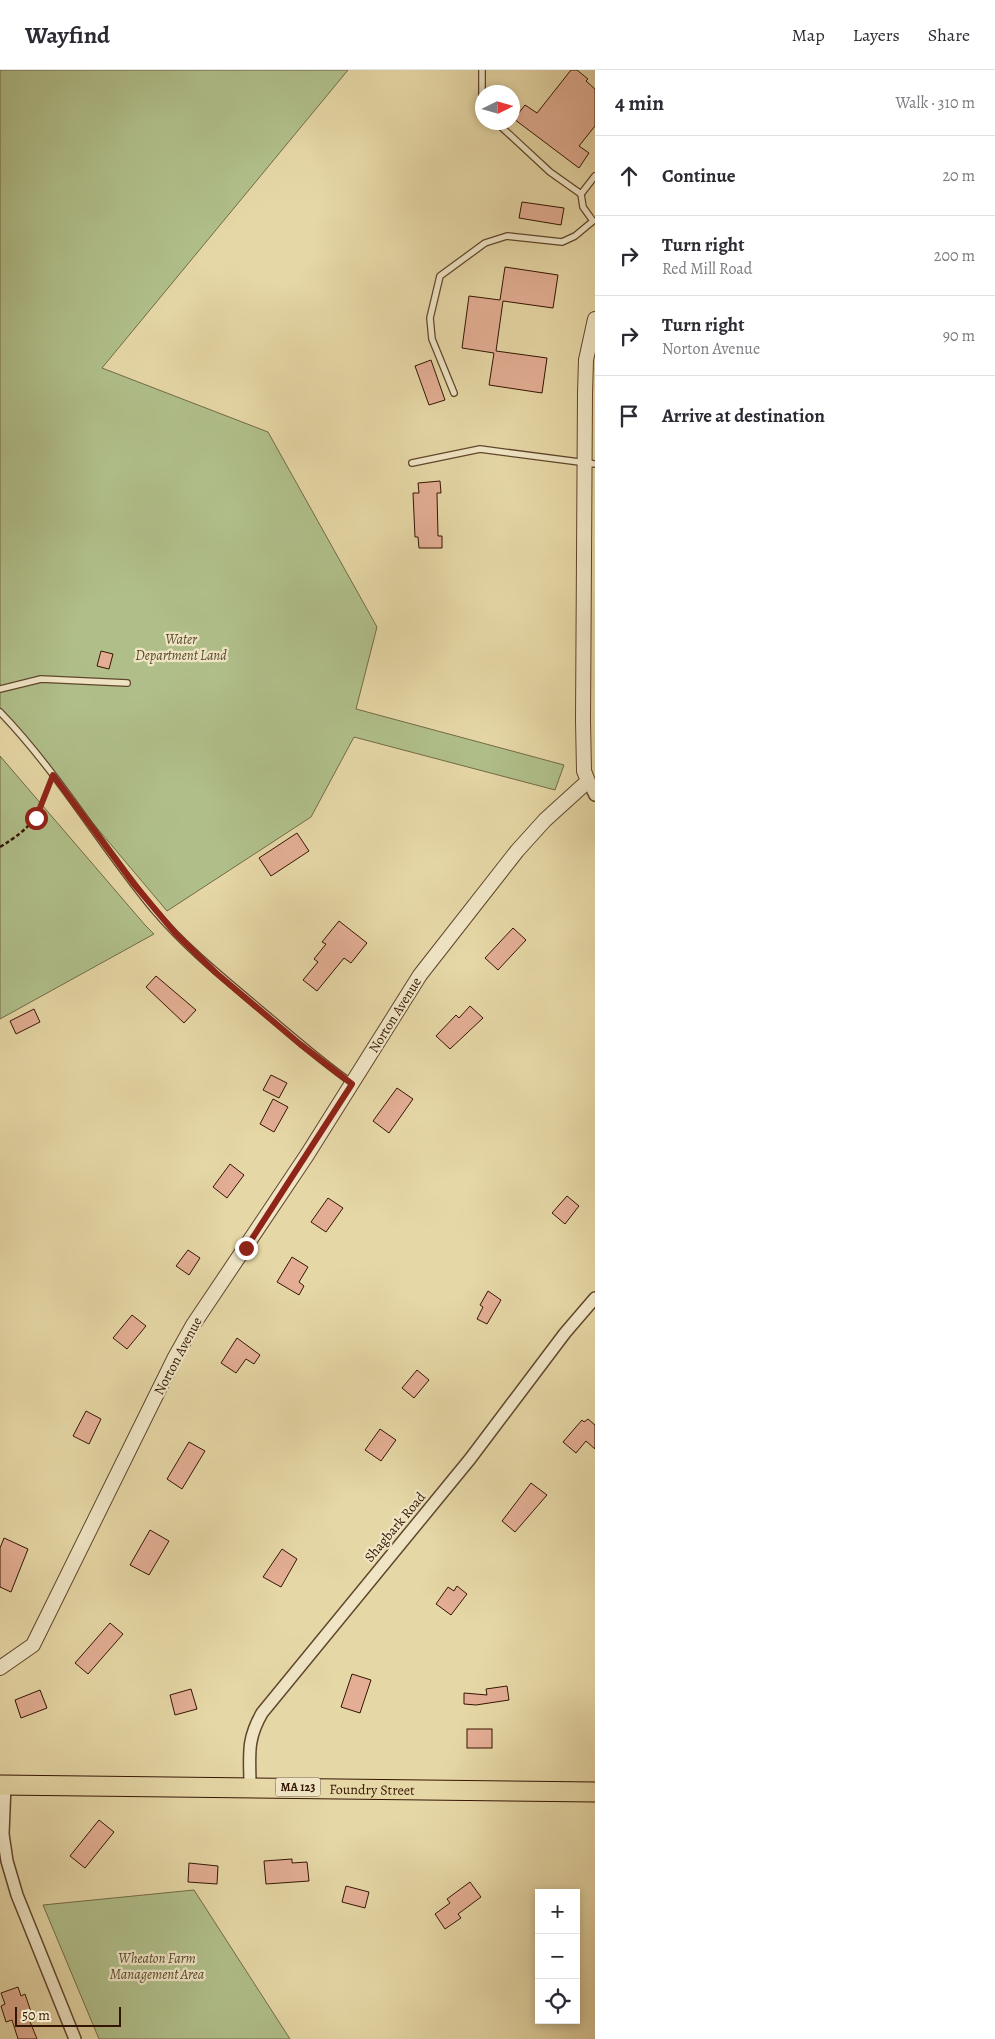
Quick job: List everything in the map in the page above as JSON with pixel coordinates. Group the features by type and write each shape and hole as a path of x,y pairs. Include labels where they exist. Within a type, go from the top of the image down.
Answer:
{"highway":[{"name":"Foundry Street","path":"3,1785 595,1792"}],"street":[{"path":"595,319 586,360 590,393 590,464 584,720 584,771 595,795"},
{"name":"Norton Avenue","path":"0,1668 33,1645 192,1326 246,1248 420,975 518,851 546,820 588,781"},
{"name":"Shagbark Road","path":"250,1787 249,1745 252,1730 262,1713 470,1459 565,1332 595,1298"},
{"path":"3,1785 3,1834 6,1862 17,1895 75,2039"}],"lane":[{"path":"482,70 482,85"},
{"path":"454,393 432,339 430,318 440,276 485,243 507,236 562,242 575,236 594,222 583,207 581,194 550,172 505,130"},
{"path":"581,194 595,176"},
{"path":"412,463 480,450 529,454 590,464"},
{"path":"0,689 41,679 127,683"},
{"path":"0,712 53,775 133,883 176,934 215,972 300,1044 352,1084"}],"path":[{"path":"0,847 25,831 36,818 53,775"}],"green space":[{"name":"Water Department Land","path":"0,70 348,70 102,368 268,432 377,627 356,709 564,765 555,790 354,737 311,817 167,911 0,713"},
{"path":"0,756 154,934 0,1019"},
{"name":"Wheaton Farm Management Area","path":"194,1890 290,2039 99,2039 43,1905"}],"building":[{"path":"571,70 577,70 588,79 586,81 595,89 595,126 579,146 589,153 579,168 520,124 520,111 525,105 537,113"},
{"path":"522,202 564,208 561,225 519,218"},
{"path":"505,267 558,275 553,308 503,301 496,351 547,358 542,393 489,385 494,353 462,348 469,296 500,300"},
{"path":"431,360 445,400 429,405 415,366"},
{"path":"440,481 441,493 437,493 438,536 442,536 442,548 419,548 418,537 415,537 413,493 419,493 418,483"},
{"path":"101,651 113,654 109,669 97,666"},
{"path":"297,833 309,851 271,876 259,858"},
{"path":"339,921 367,943 351,963 344,958 317,991 303,980 318,962 314,959 326,944 322,942"},
{"path":"513,928 526,940 498,970 485,958"},
{"path":"156,976 196,1010 184,1023 146,987"},
{"path":"470,1006 483,1018 450,1049 436,1036 456,1015 459,1018"},
{"path":"34,1009 40,1022 16,1034 10,1021"},
{"path":"271,1075 287,1083 279,1098 263,1090"},
{"path":"397,1088 413,1099 389,1133 373,1121"},
{"path":"273,1099 288,1107 274,1132 260,1124"},
{"path":"230,1164 244,1175 227,1198 213,1187"},
{"path":"567,1196 579,1206 565,1224 552,1213"},
{"path":"328,1198 343,1208 326,1232 311,1222"},
{"path":"188,1250 200,1258 189,1275 176,1266"},
{"path":"292,1257 308,1267 299,1282 304,1286 299,1295 277,1282"},
{"path":"488,1291 501,1300 487,1324 477,1319 483,1307 480,1305"},
{"path":"132,1315 146,1326 127,1349 113,1338"},
{"path":"237,1338 260,1355 254,1364 246,1359 236,1373 221,1363"},
{"path":"417,1370 429,1380 414,1398 402,1388"},
{"path":"86,1411 101,1419 89,1444 73,1436"},
{"path":"588,1419 595,1425 595,1449 586,1441 576,1453 563,1442 582,1420 584,1422"},
{"path":"380,1429 396,1440 381,1461 365,1450"},
{"path":"189,1442 205,1451 182,1489 167,1479"},
{"path":"531,1483 547,1495 515,1532 502,1521"},
{"path":"150,1530 169,1541 149,1575 130,1565"},
{"path":"4,1538 28,1549 11,1592 0,1587 0,1548"},
{"path":"282,1549 297,1559 281,1587 263,1577"},
{"path":"457,1586 467,1594 451,1615 436,1604 448,1587 454,1591"},
{"path":"110,1623 123,1634 88,1674 75,1663"},
{"path":"352,1674 371,1680 360,1713 341,1707"},
{"path":"507,1686 509,1700 476,1705 464,1704 464,1693 487,1695 486,1689"},
{"path":"191,1689 197,1709 175,1715 170,1695"},
{"path":"40,1690 47,1708 21,1718 15,1700"},
{"path":"467,1729 492,1729 492,1748 467,1748"},
{"path":"99,1820 114,1832 85,1868 70,1856"},
{"path":"292,1859 292,1863 307,1862 309,1881 266,1884 264,1861"},
{"path":"189,1863 218,1866 217,1884 188,1882"},
{"path":"470,1882 481,1897 458,1914 461,1918 445,1929 435,1914 450,1903 447,1899"},
{"path":"346,1886 369,1892 365,1908 342,1902"},
{"path":"18,1987 21,1996 25,1994 31,2012 27,2014 37,2039 18,2039 12,2020 6,2022 1,2006 5,2004 1,1993"}],"route":[{"path":"36,818 53,775 112,856 176,934 215,972 300,1044 352,1084 246,1248"}]}
